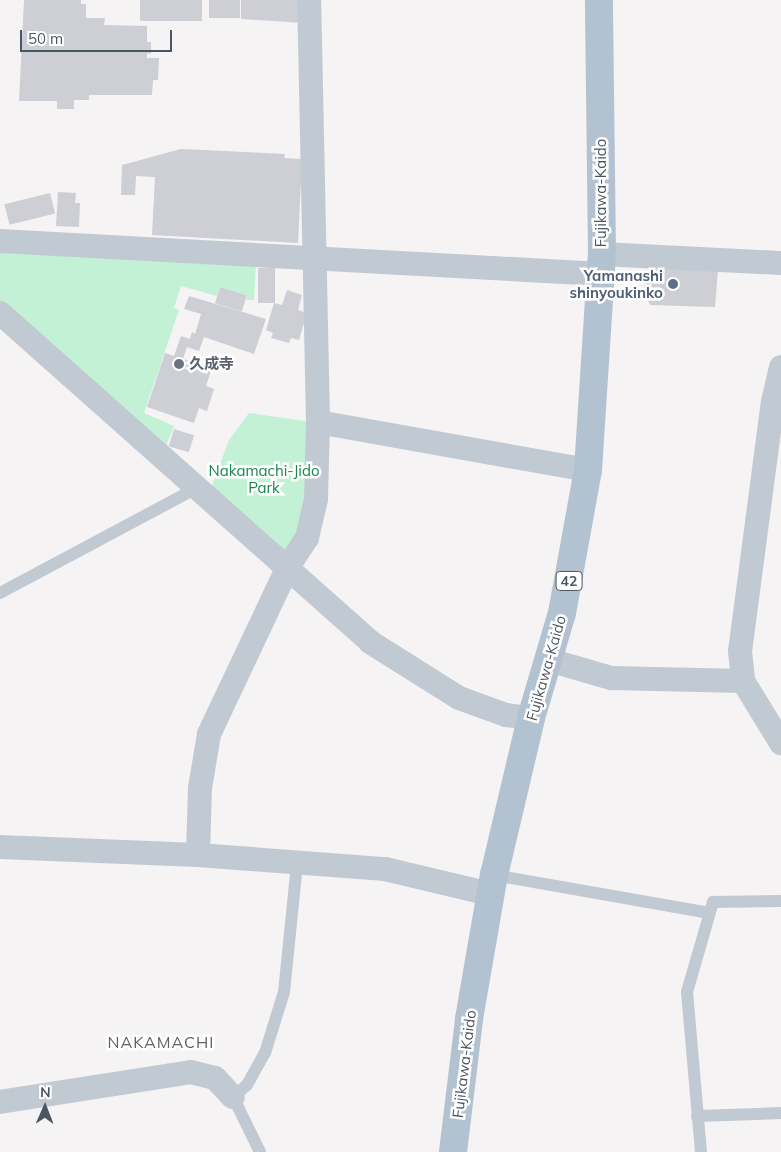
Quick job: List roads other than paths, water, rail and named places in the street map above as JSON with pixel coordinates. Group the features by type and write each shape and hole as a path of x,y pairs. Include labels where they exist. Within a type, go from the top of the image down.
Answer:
{"main road":[{"name":"Fujikawa-Kaido","path":"453,1152 468,1019 492,884 531,718 549,660 577,545 588,470 601,264 599,0"}],"street":[{"path":"198,855 200,788 209,734 288,566 307,538 316,499 318,422 312,259 309,0"},
{"path":"0,241 312,259 601,264 781,262"},
{"path":"0,313 288,566 370,642 459,698 506,714 531,718"},
{"path":"781,367 740,651 743,680 781,744"},
{"path":"318,422 588,470"},
{"path":"549,660 611,678 743,680"},
{"path":"0,847 198,855 297,862 385,869 492,884"},
{"path":"0,1102 191,1072 215,1078 233,1098"}],"lane":[{"path":"0,593 197,488"},
{"path":"258,1151 233,1098 247,1084 265,1053 284,992 297,862"},
{"path":"492,884 710,913"},
{"path":"701,1152 687,992 713,902 781,902"},
{"path":"697,1116 781,1114"}],"place":[{"name":"Yamanashi shinyoukinko","path":"673,284"},
{"name":"久成寺","path":"179,364"}],"district":[{"name":"NAKAMACHI","path":"161,1042"}],"park label":[{"name":"Nakamachi-Jido Park","path":"264,478"}]}
